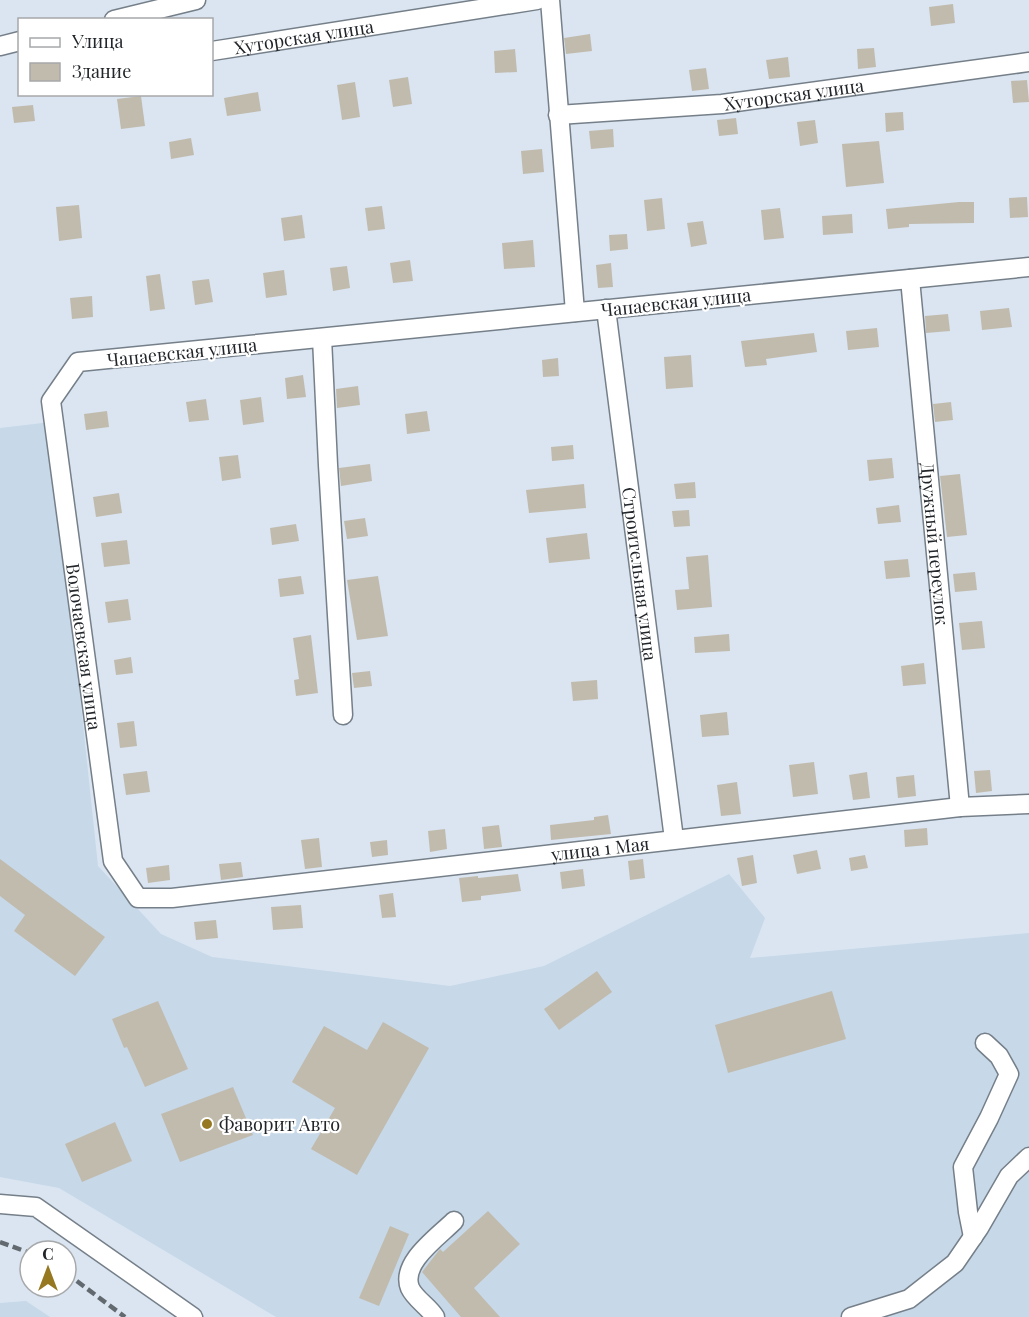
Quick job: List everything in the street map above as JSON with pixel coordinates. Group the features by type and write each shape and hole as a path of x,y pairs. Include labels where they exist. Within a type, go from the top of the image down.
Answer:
{"street":[{"path":"122,18 196,0"},
{"name":"Хуторская улица","path":"213,51 537,0"},
{"path":"550,0 574,312"},
{"path":"0,46 18,42"},
{"name":"Хуторская улица","path":"558,115 722,104 1029,62"},
{"name":"Чапаевская улица","path":"78,362 1029,267"},
{"name":"Дружный переулок","path":"909,279 960,807"},
{"name":"Строительная улица","path":"606,309 674,839"},
{"path":"322,338 344,715"},
{"name":"Волочаевская улица","path":"78,362 51,401 113,861 138,898 172,898"},
{"name":"улица 1 Мая","path":"172,898 960,807 1029,804"},
{"path":"973,1237 963,1167 1009,1074 999,1056 985,1043"},
{"path":"851,1317 909,1299 955,1263 1009,1176 1029,1158"},
{"path":"0,1204 36,1207 193,1317"},
{"path":"435,1317 411,1290 408,1276 413,1260 454,1221"}],"shaded area":[{"path":"51,422 98,866 161,934 212,957 450,986 544,966 729,874 765,918 750,958 1029,933 1029,1317 276,1317 59,1188 0,1177 0,428"},
{"path":"26,1301 50,1317 0,1317 0,1303"}],"building":[{"path":"953,4 955,23 931,26 929,7"},
{"path":"590,34 592,51 566,54 564,38"},
{"path":"874,48 876,67 858,69 857,49"},
{"path":"515,49 517,72 495,73 494,51"},
{"path":"788,57 790,77 769,79 766,60"},
{"path":"706,68 709,89 692,91 689,70"},
{"path":"408,77 412,104 393,107 389,80"},
{"path":"1027,80 1029,102 1013,103 1011,81"},
{"path":"355,82 360,117 342,120 337,85"},
{"path":"258,92 261,111 227,116 224,98"},
{"path":"141,96 145,126 121,129 117,99"},
{"path":"33,105 35,121 14,123 12,107"},
{"path":"903,112 904,130 886,132 885,113"},
{"path":"736,118 738,134 719,136 717,120"},
{"path":"815,120 818,143 800,146 797,122"},
{"path":"613,129 614,147 591,149 589,131"},
{"path":"191,138 194,155 171,159 169,142"},
{"path":"879,141 884,183 846,187 842,144"},
{"path":"542,149 544,172 523,174 521,151"},
{"path":"1027,197 1028,217 1010,218 1009,198"},
{"path":"662,198 665,229 647,231 644,200"},
{"path":"974,202 974,223 909,224 909,227 888,229 886,209"},
{"path":"79,205 82,238 59,241 56,207"},
{"path":"382,206 385,229 368,231 365,208"},
{"path":"780,208 784,238 764,240 761,210"},
{"path":"852,214 853,233 823,235 822,216"},
{"path":"302,215 305,238 284,241 281,218"},
{"path":"703,221 707,244 691,247 687,223"},
{"path":"627,234 628,249 610,251 609,235"},
{"path":"533,240 535,267 504,269 502,243"},
{"path":"410,260 413,281 393,283 390,263"},
{"path":"611,263 613,287 598,288 596,265"},
{"path":"347,266 350,288 333,291 330,268"},
{"path":"284,270 287,295 266,298 263,273"},
{"path":"160,274 165,309 150,311 146,276"},
{"path":"209,279 213,302 195,305 192,281"},
{"path":"92,296 93,317 72,319 70,298"},
{"path":"1009,308 1012,327 982,330 980,311"},
{"path":"948,314 950,331 926,333 925,316"},
{"path":"877,328 879,347 848,350 846,331"},
{"path":"814,333 817,352 766,359 767,365 745,367 741,341"},
{"path":"691,355 693,387 666,389 664,357"},
{"path":"558,358 559,376 543,377 542,360"},
{"path":"303,375 306,397 287,399 285,378"},
{"path":"358,386 360,405 337,408 336,389"},
{"path":"261,397 264,422 243,425 240,400"},
{"path":"206,399 209,420 189,422 186,402"},
{"path":"951,402 953,420 935,422 933,404"},
{"path":"107,411 109,427 86,430 84,414"},
{"path":"427,411 430,431 407,434 405,414"},
{"path":"573,445 574,459 552,461 551,447"},
{"path":"238,455 241,478 222,481 219,457"},
{"path":"892,458 894,478 869,481 867,460"},
{"path":"370,464 372,481 341,486 339,468"},
{"path":"960,474 967,535 947,537 940,476"},
{"path":"695,482 696,498 676,499 674,484"},
{"path":"584,484 586,508 529,513 526,490"},
{"path":"119,493 122,513 96,517 93,497"},
{"path":"899,505 901,522 878,524 876,508"},
{"path":"689,510 690,526 674,527 672,511"},
{"path":"365,518 368,536 347,539 344,521"},
{"path":"296,524 299,541 272,545 270,528"},
{"path":"587,533 590,559 549,563 546,538"},
{"path":"127,540 130,564 104,567 101,543"},
{"path":"708,555 712,607 677,610 675,590 689,589 686,557"},
{"path":"908,559 910,577 886,579 884,561"},
{"path":"975,572 977,590 955,592 953,574"},
{"path":"301,576 304,594 280,597 278,579"},
{"path":"378,576 388,636 357,640 347,580"},
{"path":"128,599 131,620 108,623 105,602"},
{"path":"982,621 985,648 962,650 959,623"},
{"path":"729,634 730,651 695,653 694,637"},
{"path":"311,635 318,693 296,696 294,680 299,679 293,638"},
{"path":"131,657 133,673 116,675 114,660"},
{"path":"924,663 926,684 903,686 901,666"},
{"path":"370,671 372,686 354,688 352,673"},
{"path":"597,680 598,699 573,701 571,682"},
{"path":"727,712 729,735 702,737 700,715"},
{"path":"134,721 137,746 120,748 117,723"},
{"path":"814,762 818,794 793,797 789,765"},
{"path":"990,770 992,791 976,793 974,771"},
{"path":"147,771 150,792 126,795 123,774"},
{"path":"867,772 870,798 853,800 849,775"},
{"path":"914,775 916,796 898,798 896,777"},
{"path":"737,782 741,814 721,816 717,785"},
{"path":"608,815 611,834 551,840 550,825 594,820 594,817"},
{"path":"499,825 502,847 484,849 482,827"},
{"path":"927,828 928,845 905,847 904,830"},
{"path":"445,829 447,849 430,852 428,831"},
{"path":"319,838 322,867 305,869 301,840"},
{"path":"387,840 388,855 372,857 370,842"},
{"path":"817,850 821,869 797,874 793,855"},
{"path":"753,855 757,883 742,886 737,858"},
{"path":"865,855 868,868 851,871 849,858"},
{"path":"0,859 105,937 75,976 14,931 25,915 0,896"},
{"path":"643,859 645,878 630,880 628,861"},
{"path":"241,862 243,877 221,880 219,864"},
{"path":"169,865 170,880 148,883 146,868"},
{"path":"583,869 585,886 562,889 560,872"},
{"path":"518,874 521,891 481,896 481,900 462,902 459,878"},
{"path":"393,893 396,917 382,918 379,895"},
{"path":"301,905 303,928 273,930 271,907"},
{"path":"216,920 218,938 196,940 194,922"},
{"path":"597,971 612,992 559,1030 544,1009"},
{"path":"832,991 846,1039 728,1073 715,1025"},
{"path":"158,1001 188,1069 145,1087 127,1047 124,1048 112,1019"},
{"path":"383,1022 429,1048 357,1175 311,1149 335,1108 292,1082 324,1026 367,1050"},
{"name":"Фаворит Авто","path":"233,1087 253,1135 180,1162 161,1114"},
{"path":"115,1122 132,1161 82,1182 65,1144"},
{"path":"488,1211 520,1244 474,1288 500,1317 461,1317 422,1272 440,1249 443,1252"},
{"path":"390,1226 409,1234 379,1306 359,1298"}],"railway":[{"path":"0,1242 18,1249"},
{"path":"78,1282 125,1317"}],"place":[{"name":"Фаворит Авто","path":"207,1124"}]}
